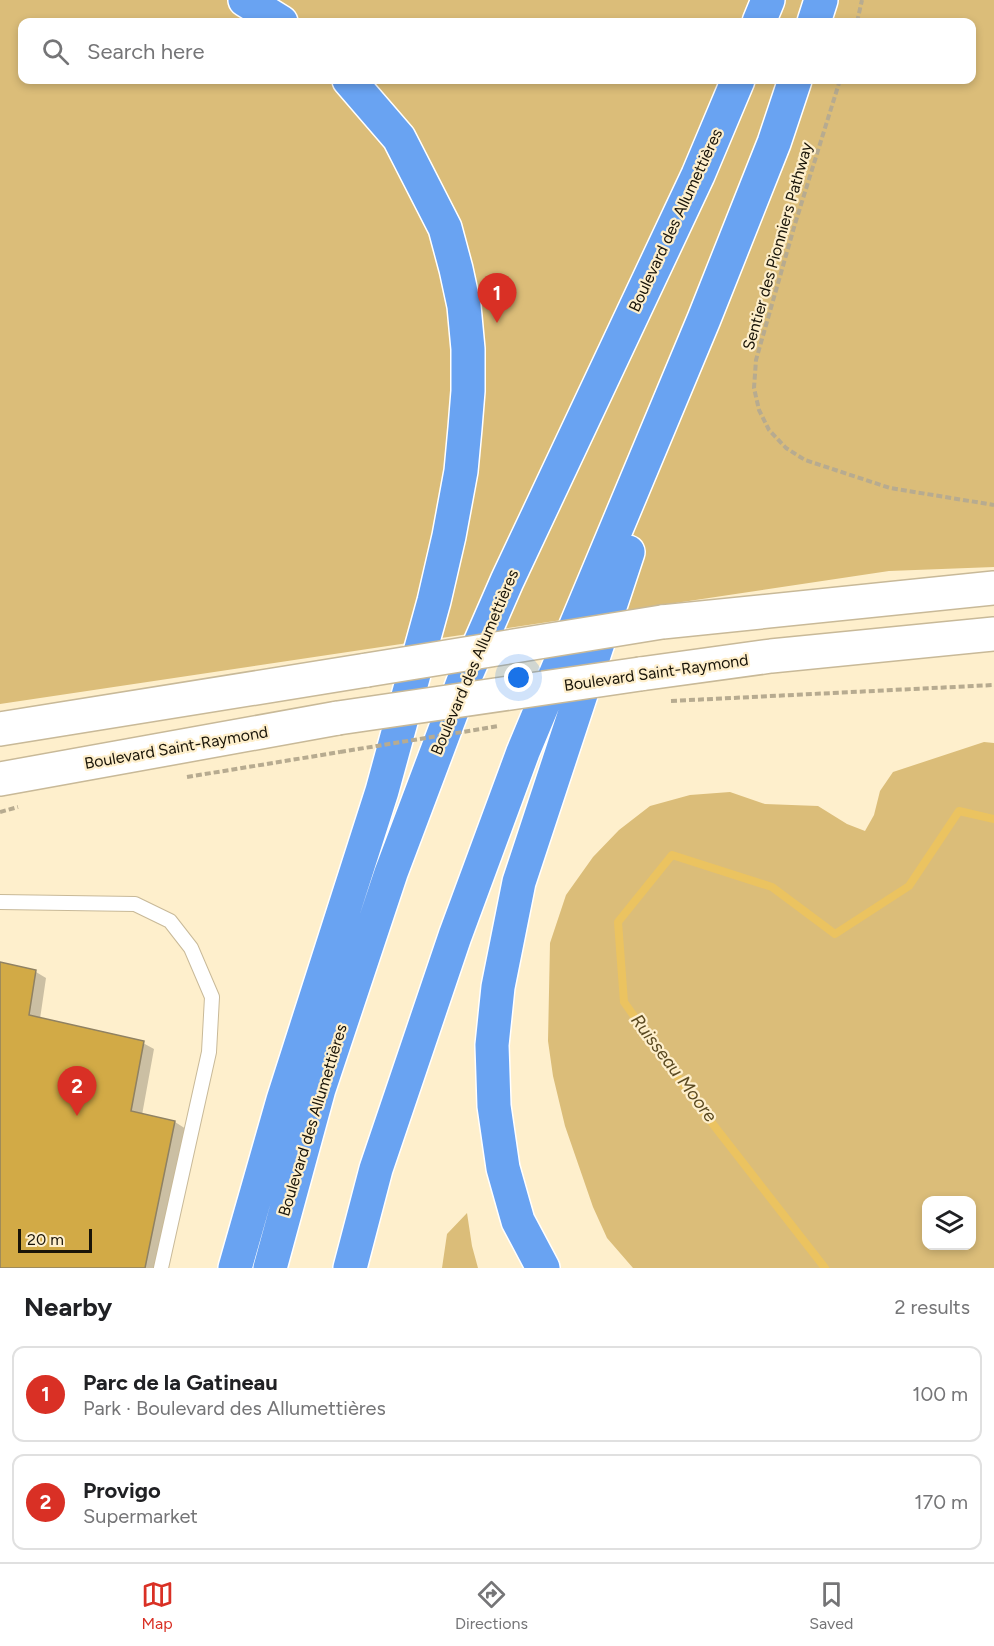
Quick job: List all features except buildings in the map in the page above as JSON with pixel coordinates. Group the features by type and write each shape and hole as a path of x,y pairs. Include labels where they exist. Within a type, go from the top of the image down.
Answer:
{"highway":[{"path":"245,0 274,18"},
{"path":"761,18 768,0"},
{"path":"815,18 821,0"},
{"path":"235,1268 286,1089 386,780 434,601 461,471 468,391 468,349 464,306 445,228 399,138 352,84"},
{"name":"Boulevard des Allumettières","path":"270,1268 319,1089 391,873 463,682 507,581 698,175 736,84"},
{"path":"350,1268 376,1169 490,840 523,752 704,319 774,142 794,84"},
{"path":"543,1268 518,1221 503,1168 494,1106 492,1045 498,987 519,882 704,319"}],"main road":[{"path":"0,729 662,622 994,588"},
{"name":"Boulevard Saint-Raymond","path":"0,779 338,718 771,656 994,634"}],"lane":[{"path":"0,902 135,904 170,921 191,948 212,997 209,1052 161,1268"}],"path":[{"path":"858,18 862,0"},
{"name":"Sentier des Pionniers Pathway","path":"839,84 798,213 756,360 754,388 759,410 770,430 786,448 805,460 890,488 994,505"},
{"path":"662,701 994,685"},
{"path":"340,752 501,726"}],"shaded area":[{"path":"0,0 994,0 994,567 889,571 0,704"},
{"path":"984,742 994,743 994,1268 633,1268 607,1238 593,1207 565,1126 553,1076 548,1041 550,943 566,895 593,857 619,830 650,806 690,795 730,792 765,804 818,806 847,824 865,831 874,815 880,791 893,772"},
{"path":"467,1213 478,1268 442,1268 447,1234"}],"waterway":[{"name":"Ruisseau Moore","path":"825,1268 691,1096 624,1002 618,922 672,855 772,887 835,934 909,886 959,811 994,819"}],"place":[{"name":"Parc de la Gatineau","path":"497,323"},
{"name":"Provigo","path":"77,1116"}]}
